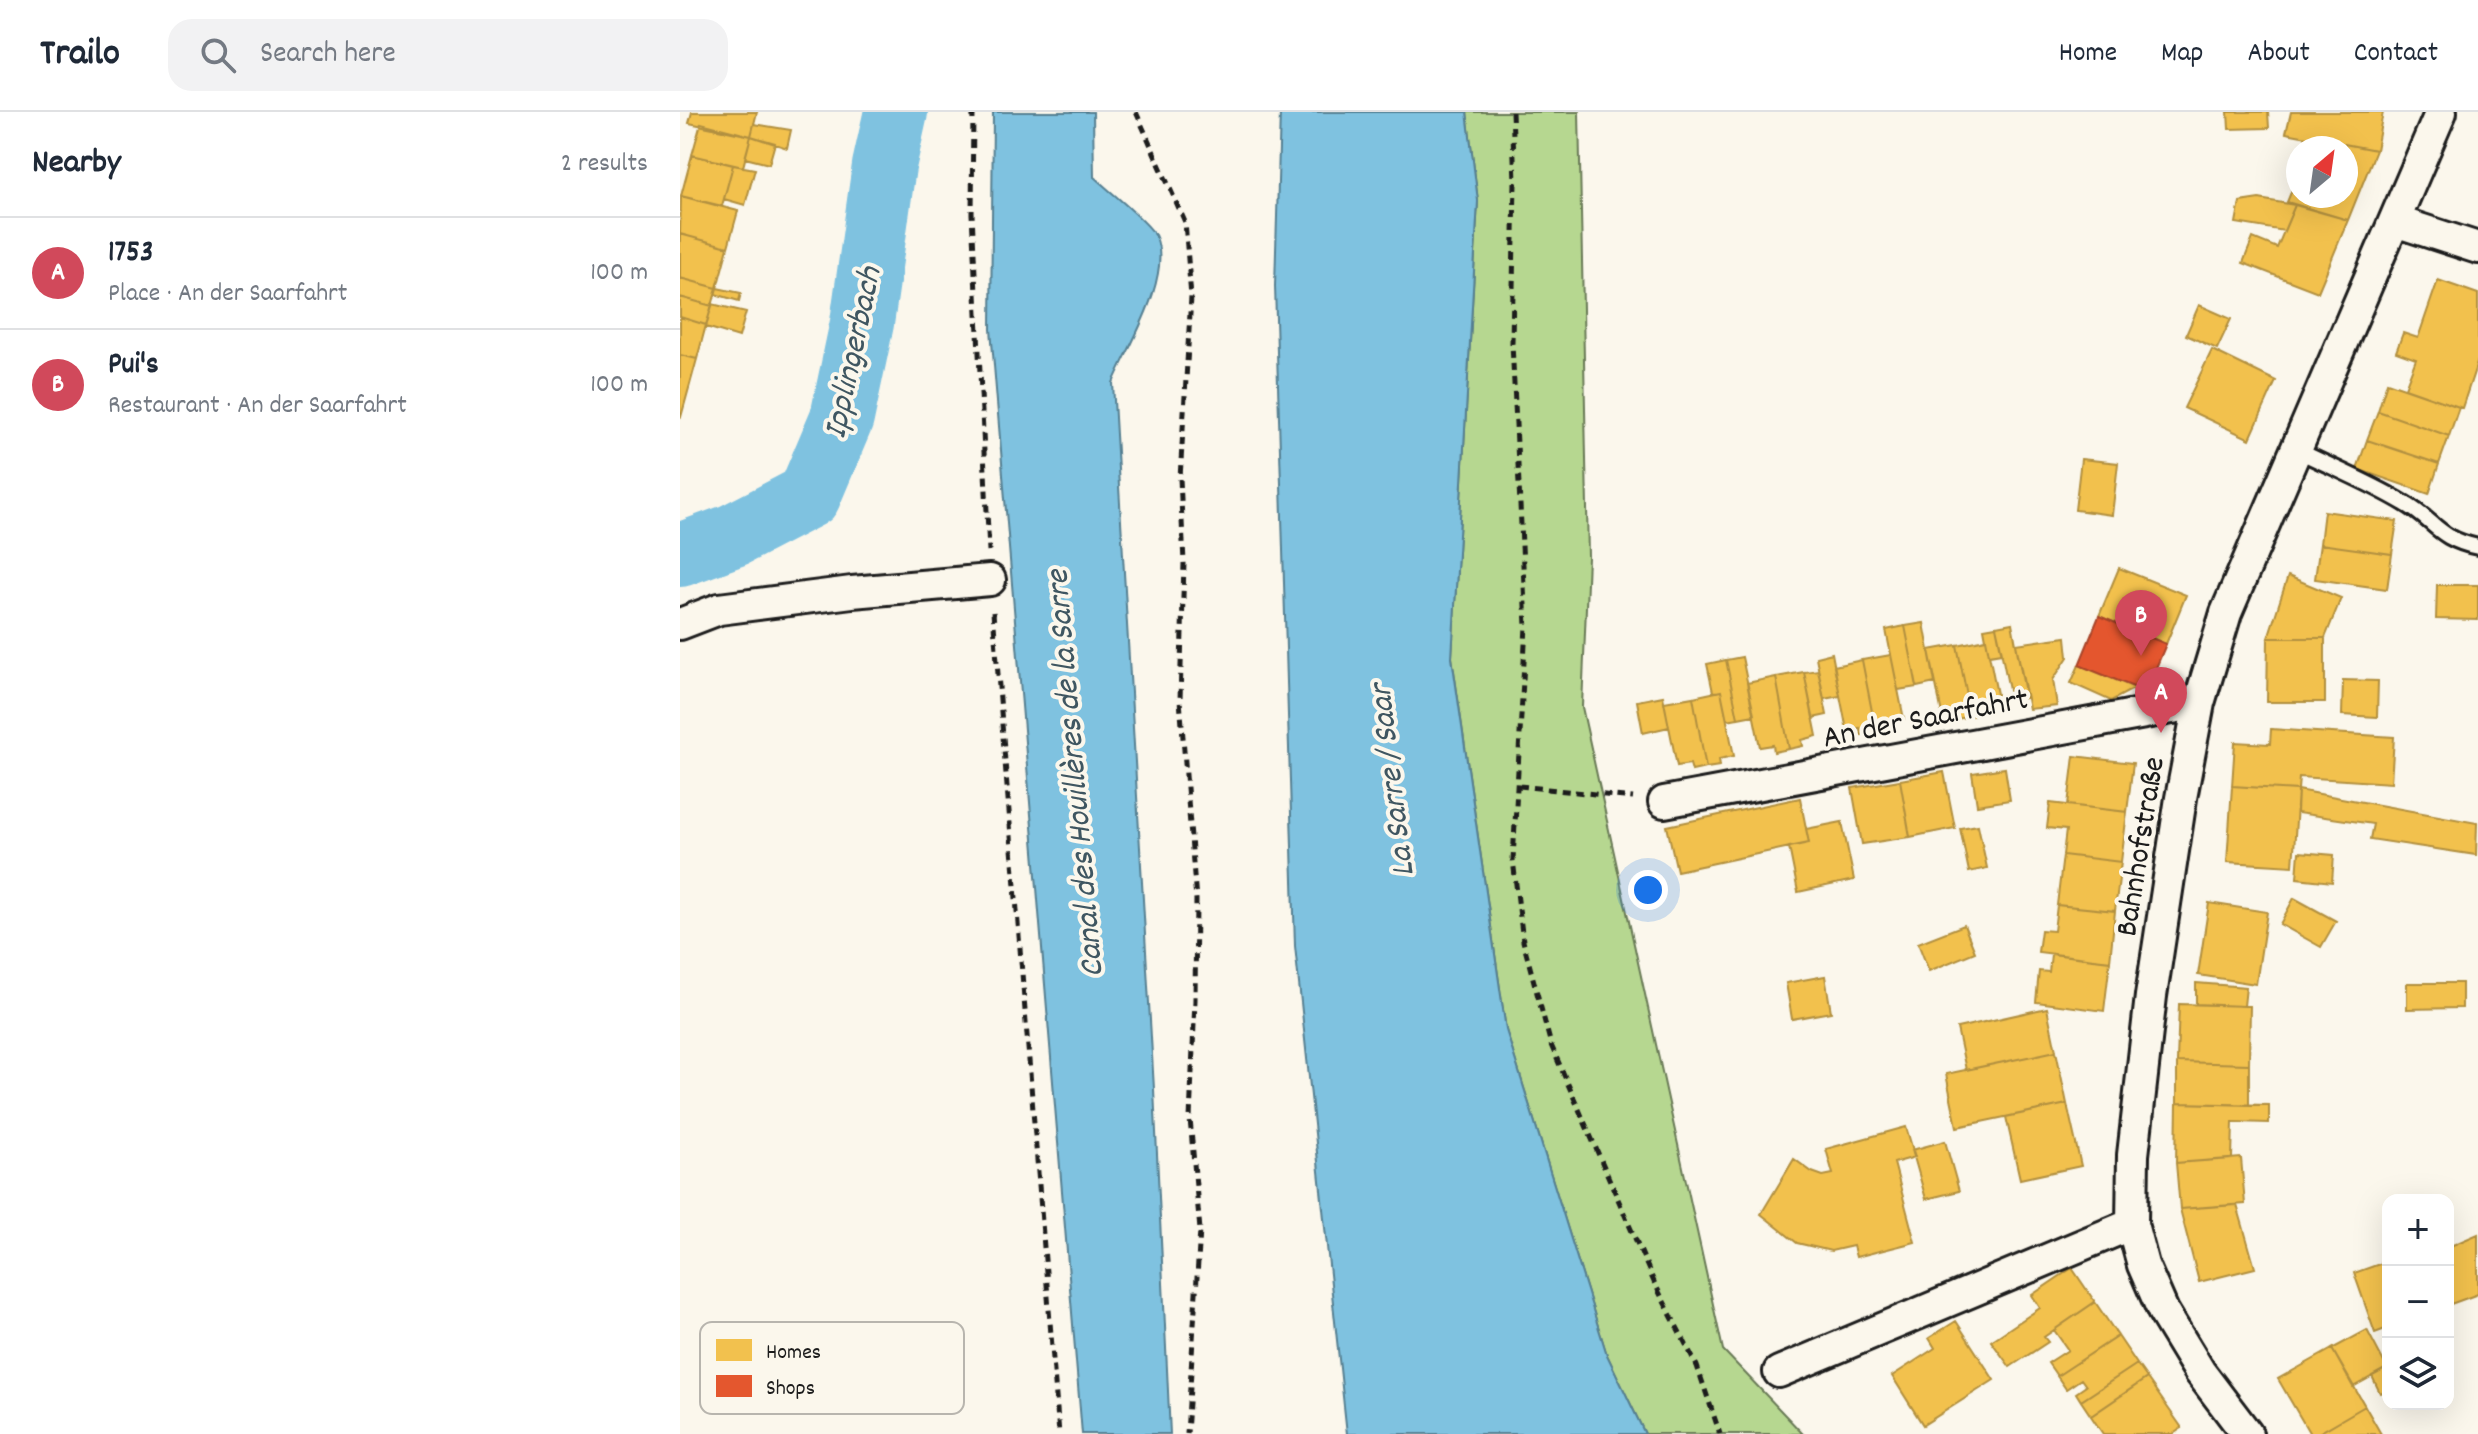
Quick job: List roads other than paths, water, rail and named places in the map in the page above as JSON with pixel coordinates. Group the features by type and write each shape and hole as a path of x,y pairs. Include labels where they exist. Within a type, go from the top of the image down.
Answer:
{"street":[{"name":"Bahnhofstraße","path":"2247,1434 2200,1372 2163,1311 2143,1265 2132,1224 2133,1155 2151,996 2181,798 2199,703 2226,613 2441,112"},
{"path":"2395,221 2478,248"},
{"path":"680,624 719,609 852,592 990,580"},
{"name":"An der Saarfahrt","path":"1664,802 2199,703"},
{"path":"1779,1372 2132,1224"}],"lane":[{"path":"2295,449 2417,510 2439,532 2455,542 2478,547"}],"water":[{"name":"Canal des Houillères de la Sarre","path":"993,112 1093,112 1094,177 1153,231 1159,253 1154,291 1113,383 1154,1089 1170,1434 1082,1434 991,329"},
{"name":"La Sarre / Saar","path":"1280,112 1467,112 1478,201 1452,658 1506,1030 1607,1355 1645,1434 1347,1434 1295,946 1275,286"}],"waterway":[{"name":"Ipplingerbach","path":"680,555 734,535 809,496 842,418 862,323 884,166 896,112"}],"place":[{"name":"Pui's","path":"2141,656"},
{"name":"1753","path":"2161,733"}]}
